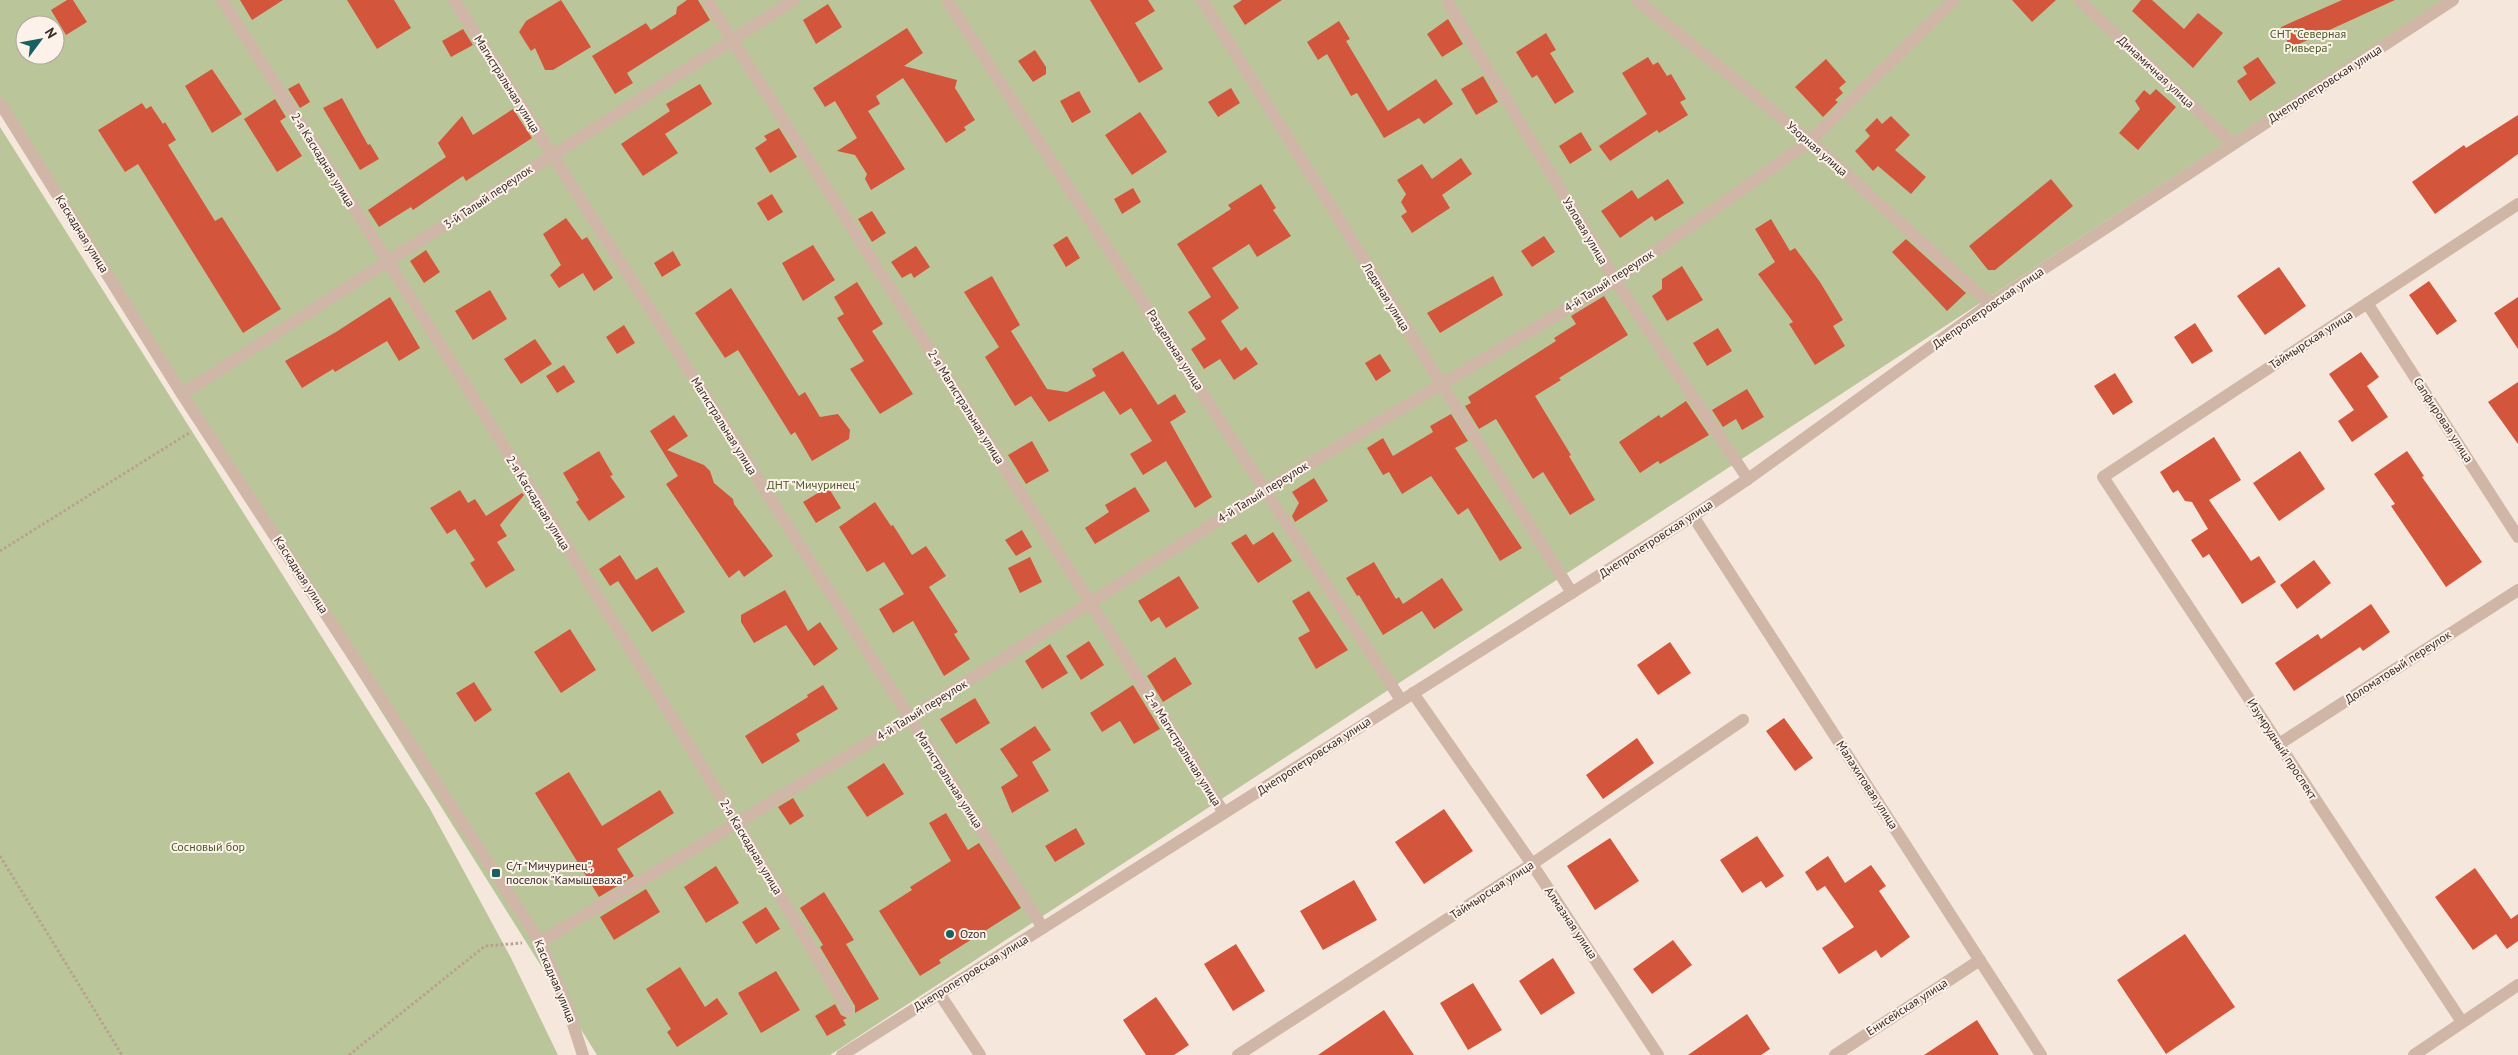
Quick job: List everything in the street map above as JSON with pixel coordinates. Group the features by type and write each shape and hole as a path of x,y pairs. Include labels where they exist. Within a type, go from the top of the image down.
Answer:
{"street":[{"name":"2-я Каскадная улица","path":"222,0 389,263 737,822 848,1010"},
{"name":"Магистральная улица","path":"454,0 1043,928"},
{"name":"2-я Магистральная улица","path":"708,0 1224,814"},
{"name":"3-й Талый переулок","path":"182,394 389,263 551,154 794,0"},
{"name":"Раздельная улица","path":"948,0 1401,700"},
{"name":"Ледяная улица","path":"1202,0 1572,593"},
{"name":"Узорная улица","path":"1637,0 1810,141 1990,304"},
{"name":"4-й Талый переулок","path":"540,942 910,718 1266,490 1615,280 1810,141 1954,0"},
{"name":"Динамичная улица","path":"2079,0 2233,144"},
{"name":"Днепропетровская улица","path":"842,1055 1693,516 1748,479 1990,304 2453,0"},
{"name":"Узловая улица","path":"1448,3 1615,280 1748,479"},
{"name":"Каскадная улица","path":"0,104 182,394 540,942 566,1003 583,1055"},
{"name":"Таймырская улица","path":"2103,477 2518,204"},
{"name":"Сапфировая улица","path":"2368,303 2518,537"},
{"name":"Изумрудный проспект","path":"2103,477 2462,1022"},
{"name":"Малахитовая улица","path":"1693,516 2041,1055"},
{"name":"Доломатовый переулок","path":"2279,744 2518,590"},
{"name":"Алмазная улица","path":"1413,693 1532,864 1658,1055"},
{"name":"Таймырская улица","path":"1238,1055 1532,864 1743,720"},
{"name":"Енисейская улица","path":"1835,1055 1980,960"},
{"path":"2416,1055 2518,985"},
{"path":"939,993 980,1055"}],"path":[{"path":"0,552 202,425"},
{"path":"0,856 122,1055"},
{"path":"349,1055 485,946 540,942"}],"green space":[{"name":"ДНТ \"Мичуринец\"","path":"0,0 2448,0 2300,94 830,1055 597,1055 0,104"},
{"name":"Сосновый бор","path":"0,127 429,807 510,956 558,1055 0,1055"}],"building":[{"path":"67,0 73,0 87,22 66,35 65,15 54,15 51,10"},
{"path":"240,0 283,0 252,20"},
{"path":"347,0 394,0 411,28 377,49"},
{"path":"561,0 591,47 553,70 545,70 535,48 531,51 519,32 526,21"},
{"path":"687,0 698,0 710,20 627,73 633,83 615,94 592,56 646,23 651,30 676,14 677,7"},
{"path":"1090,0 1148,0 1155,11 1135,23 1163,69 1139,83"},
{"path":"1242,0 1282,0 1245,25 1233,6"},
{"path":"2012,0 2056,0 2032,22"},
{"path":"2141,0 2152,0 2184,29 2198,13 2223,33 2193,68 2132,11"},
{"path":"2342,0 2395,0 2290,48 2281,27"},
{"path":"828,4 842,27 816,44 803,20"},
{"path":"1448,19 1463,44 1442,57 1427,34"},
{"path":"1339,21 1350,39 1346,41 1388,111 1436,79 1453,104 1424,124 1419,118 1384,138 1357,93 1351,96 1327,54 1318,60 1307,42"},
{"path":"907,28 923,53 904,66 957,80 955,88 975,120 964,127 966,130 946,143 903,78 876,96 880,104 868,111 905,169 871,190 865,179 867,174 855,155 837,151 857,138 835,101 825,107 813,88"},
{"path":"463,29 473,45 451,57 442,41"},
{"path":"1546,33 1556,50 1550,53 1574,92 1555,104 1537,75 1532,78 1516,52"},
{"path":"1035,50 1046,67 1046,74 1033,82 1018,61"},
{"path":"1648,57 1653,65 1658,62 1667,76 1671,74 1686,99 1680,102 1688,115 1659,133 1657,130 1610,161 1599,146 1647,114 1622,73"},
{"path":"2258,57 2276,83 2250,101 2237,81 2247,74 2243,67"},
{"path":"1826,59 1846,82 1839,88 1843,93 1835,100 1838,102 1823,117 1795,87"},
{"path":"212,69 242,114 212,133 185,86"},
{"path":"1483,76 1498,102 1476,115 1461,89"},
{"path":"299,83 310,102 300,108 288,89"},
{"path":"700,84 712,104 665,134 678,153 643,176 621,144 670,111 666,104"},
{"path":"1231,88 1240,103 1218,117 1208,102"},
{"path":"2156,89 2176,107 2138,150 2119,133 2140,109 2135,101 2144,90 2150,95"},
{"path":"1079,91 1091,112 1072,123 1060,101"},
{"path":"342,98 368,145 370,144 379,159 360,170 323,108"},
{"path":"275,99 286,117 280,121 302,156 277,172 244,119"},
{"path":"142,103 146,109 151,106 163,124 165,122 176,140 168,145 215,221 222,217 281,309 243,333 138,164 125,172 98,130"},
{"path":"513,109 532,138 466,181 463,176 413,210 411,207 379,227 368,210 446,157 438,143 462,116 473,135"},
{"path":"1140,112 1167,152 1132,175 1105,135"},
{"path":"2518,115 2518,154 2435,214 2412,182 2464,145 2466,148"},
{"path":"1891,116 1910,135 1895,150 1926,177 1911,194 1878,166 1873,171 1855,151 1870,136 1865,130 1877,118 1882,124"},
{"path":"779,128 797,157 770,173 755,148 767,140 764,136"},
{"path":"1581,132 1592,150 1570,164 1559,146"},
{"path":"1461,158 1472,174 1442,195 1450,208 1412,233 1401,216 1407,212 1401,202 1406,194 1397,180 1422,164 1432,179"},
{"path":"1668,179 1684,203 1655,221 1652,216 1620,238 1601,211 1632,190 1638,199"},
{"path":"2051,179 2073,206 1995,270 1988,270 1969,246"},
{"path":"1261,184 1276,208 1273,210 1291,236 1257,257 1249,244 1212,268 1239,308 1221,321 1241,351 1246,347 1258,364 1234,380 1220,359 1204,369 1191,349 1206,339 1188,312 1211,297 1177,244 1231,209 1228,205"},
{"path":"1133,188 1141,202 1122,214 1114,199"},
{"path":"772,194 783,212 768,221 757,203"},
{"path":"872,211 886,233 872,242 858,219"},
{"path":"566,218 582,240 587,237 613,278 594,291 583,273 559,288 550,275 561,265 543,234"},
{"path":"1771,219 1790,251 1795,248 1820,282 1843,320 1833,326 1845,346 1815,365 1789,324 1793,322 1758,274 1775,262 1755,229"},
{"path":"1067,236 1080,258 1066,267 1053,245"},
{"path":"1544,236 1555,252 1532,267 1521,251"},
{"path":"1906,239 1966,293 1947,311 1892,252"},
{"path":"813,245 835,280 803,301 782,263"},
{"path":"916,246 930,267 914,278 911,273 902,278 891,262"},
{"path":"426,250 440,272 424,283 410,261"},
{"path":"673,251 681,265 662,277 654,263"},
{"path":"1682,266 1703,300 1667,321 1652,296 1662,289 1662,279"},
{"path":"2279,267 2306,306 2265,335 2237,296"},
{"path":"992,276 1020,325 1011,331 1047,389 1067,392 1096,376 1092,369 1123,351 1158,405 1175,394 1186,412 1170,422 1212,497 1195,508 1166,461 1143,475 1130,454 1152,441 1131,408 1120,415 1104,391 1049,422 1031,396 1015,406 985,357 999,347 964,292"},
{"path":"1493,276 1503,295 1440,333 1427,313"},
{"path":"2429,281 2457,321 2437,335 2409,295"},
{"path":"857,282 883,324 872,331 913,394 880,414 850,369 864,361 837,318 844,314 834,297"},
{"path":"731,288 799,396 805,392 820,417 838,414 850,430 849,439 812,461 795,432 791,435 738,350 725,358 695,313"},
{"path":"490,290 507,319 473,340 455,311"},
{"path":"1604,296 1628,335 1559,378 1561,380 1535,396 1571,455 1569,456 1595,500 1570,515 1543,472 1533,479 1496,419 1479,429 1465,406 1471,403 1468,397 1556,341 1554,338 1576,324 1571,316"},
{"path":"390,297 420,348 399,361 387,341 335,372 333,369 302,388 285,361 336,332"},
{"path":"2518,297 2518,349 2494,313"},
{"path":"2195,323 2213,351 2192,364 2174,337"},
{"path":"624,325 635,343 617,354 606,337"},
{"path":"1718,328 1732,351 1707,366 1693,343"},
{"path":"535,339 552,364 521,384 504,359"},
{"path":"2361,352 2379,377 2367,386 2388,417 2352,442 2338,421 2354,410 2329,374"},
{"path":"1380,354 1391,371 1376,381 1365,363"},
{"path":"564,365 575,382 557,393 546,376"},
{"path":"2115,373 2133,402 2113,415 2094,386"},
{"path":"2518,382 2518,444 2488,402"},
{"path":"1747,389 1764,417 1742,430 1736,419 1723,427 1712,410"},
{"path":"1686,401 1709,435 1660,464 1658,461 1640,473 1619,442 1659,415 1661,418"},
{"path":"1451,414 1468,441 1455,448 1522,548 1500,561 1468,508 1458,515 1431,476 1402,494 1389,472 1383,475 1367,448 1383,438 1393,456 1433,432 1430,426"},
{"path":"674,415 688,436 667,450 704,465 710,471 714,483 733,499 734,504 773,556 744,577 739,570 729,578 666,484 678,476 650,431"},
{"path":"2214,437 2241,480 2209,500 2251,561 2259,556 2276,582 2242,604 2209,554 2203,558 2191,540 2208,529 2192,502 2185,501 2178,490 2173,493 2160,472"},
{"path":"1032,441 1049,471 1026,484 1008,455"},
{"path":"599,451 613,475 610,476 625,497 589,521 576,502 579,500 563,473"},
{"path":"2300,451 2325,489 2279,521 2253,483"},
{"path":"2407,451 2424,476 2422,477 2482,562 2446,587 2391,506 2395,504 2374,474"},
{"path":"1314,478 1328,501 1295,522 1292,516 1299,503 1292,492"},
{"path":"828,487 841,508 816,523 803,502"},
{"path":"1135,487 1150,511 1095,544 1085,528 1109,512 1105,505"},
{"path":"460,490 468,503 475,499 486,516 522,493 524,495 500,525 507,536 497,542 515,570 486,588 470,563 475,560 455,529 447,534 430,508"},
{"path":"875,502 891,526 893,525 912,555 926,546 946,576 929,587 958,632 954,634 970,659 944,676 913,621 893,633 879,609 904,594 884,562 867,572 839,527"},
{"path":"1022,530 1032,547 1016,556 1005,540"},
{"path":"1273,532 1292,561 1258,583 1231,543 1246,534 1253,545"},
{"path":"620,555 636,580 657,567 685,612 652,632 618,581 610,586 599,569"},
{"path":"1030,557 1042,582 1020,593 1008,568"},
{"path":"2314,560 2331,583 2297,609 2280,585"},
{"path":"1374,562 1396,599 1399,597 1403,604 1442,578 1463,610 1434,629 1422,611 1383,635 1359,595 1357,596 1346,578"},
{"path":"1179,576 1199,608 1166,628 1159,617 1151,622 1138,601"},
{"path":"785,590 808,631 820,622 838,649 814,666 786,625 754,643 741,622 741,615"},
{"path":"1309,591 1348,650 1316,669 1298,638 1310,631 1292,601"},
{"path":"2371,604 2390,632 2363,651 2360,647 2294,691 2275,663 2318,634 2321,639"},
{"path":"570,629 596,670 561,693 534,652"},
{"path":"1089,641 1104,665 1081,680 1066,656"},
{"path":"1670,642 1691,673 1658,695 1637,665"},
{"path":"1050,644 1068,673 1042,689 1025,661"},
{"path":"1175,657 1192,684 1163,702 1147,676"},
{"path":"474,682 492,710 475,722 456,693"},
{"path":"823,685 838,709 796,734 800,741 762,764 745,736 808,697 807,695"},
{"path":"1133,685 1160,729 1134,744 1120,721 1102,732 1090,713"},
{"path":"975,698 990,723 956,744 940,719"},
{"path":"1784,718 1813,758 1795,771 1766,731"},
{"path":"1035,726 1051,750 1032,762 1049,791 1012,813 1001,787 1018,776 1000,749"},
{"path":"1637,738 1654,763 1603,799 1586,775"},
{"path":"884,763 904,794 867,817 847,787"},
{"path":"569,772 602,826 660,790 674,813 617,849 634,876 599,897 535,793"},
{"path":"793,798 804,816 790,825 778,807"},
{"path":"1444,809 1473,851 1424,884 1395,842"},
{"path":"946,813 968,850 979,843 1021,908 939,960 941,963 920,976 879,911 912,890 910,887 951,861 929,823"},
{"path":"1076,828 1085,844 1055,862 1045,846"},
{"path":"1757,836 1784,876 1766,888 1761,881 1742,893 1720,860"},
{"path":"1610,838 1639,881 1595,910 1567,866"},
{"path":"1828,856 1845,883 1871,865 1886,886 1879,891 1910,937 1881,958 1876,950 1839,974 1822,948 1854,927 1825,886 1817,891 1805,872"},
{"path":"716,866 739,903 706,923 684,887"},
{"path":"2475,868 2511,919 2518,914 2518,941 2507,949 2496,934 2473,950 2435,897"},
{"path":"1354,880 1377,920 1323,950 1300,911"},
{"path":"646,889 660,912 614,940 600,917"},
{"path":"824,892 854,940 846,944 879,999 855,1013 855,1006 820,947 823,945 800,908"},
{"path":"766,907 780,929 756,944 742,922"},
{"path":"2185,934 2235,1007 2166,1054 2117,980"},
{"path":"1673,940 1692,965 1652,994 1633,969"},
{"path":"1236,944 1265,991 1233,1011 1204,964"},
{"path":"1553,958 1575,993 1541,1015 1519,981"},
{"path":"680,967 705,1007 717,998 728,1014 677,1047 667,1032 671,1029 646,989"},
{"path":"776,971 800,1010 761,1033 738,993"},
{"path":"1473,983 1502,1030 1468,1050 1440,1003"},
{"path":"1156,997 1189,1045 1174,1055 1146,1055 1123,1020"},
{"path":"835,1004 841,1015 847,1018 843,1020 846,1025 827,1036 815,1016"},
{"path":"1384,1010 1414,1055 1318,1055"},
{"path":"1747,1014 1770,1049 1761,1055 1688,1055"},
{"path":"1977,1020 1999,1055 1924,1055"}],"place":[{"name":"С/т \"Мичуринец\", поселок \"Камышеваха\"","path":"496,873"},
{"name":"Ozon","path":"950,934"}],"park label":[{"name":"СНТ \"Северная Ривьера\"","path":"2308,41"}]}
